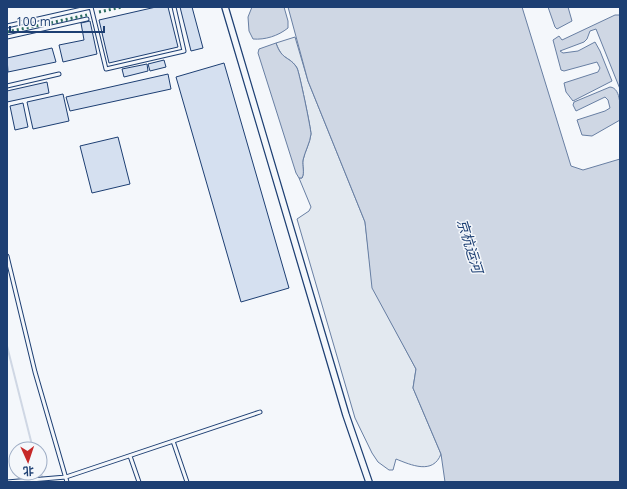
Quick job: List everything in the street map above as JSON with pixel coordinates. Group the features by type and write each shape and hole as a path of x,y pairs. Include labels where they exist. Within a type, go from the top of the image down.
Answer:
{"street":[{"path":"225,7 346,414 369,482"}],"lane":[{"path":"7,26 92,7 106,70 184,51 174,7"},
{"path":"7,37 87,19"},
{"path":"7,86 58,74"},
{"path":"7,256 35,372 67,482"},
{"path":"48,479 66,477 260,412"},
{"path":"173,441 187,482"},
{"path":"130,456 139,482"},
{"path":"7,482 29,481"}],"shaded area":[{"path":"295,37 308,81 365,222 373,288 416,369 413,388 441,454 433,464 427,466 415,466 396,459 393,470 389,470 378,462 372,453 355,418 297,219 309,211 311,207 299,178 302,178 303,176 303,160 311,134 297,68 292,62 283,56 276,43"}],"water":[{"path":"252,7 284,7 288,21 288,28 271,37 253,39 249,31 248,17"},
{"name":"京杭运河","path":"288,7 522,7 571,166 583,170 620,159 620,482 445,482 441,454 413,388 416,369 372,288 365,222 308,81"},
{"path":"548,7 568,7 572,21 557,29"},
{"path":"615,15 620,15 620,89 596,29 590,31 584,42 560,51 563,53 578,51 595,42 612,81 573,101 566,92 564,83 598,72 600,68 597,62 564,71 561,70 553,40 559,36 562,40"},
{"path":"276,43 283,56 292,62 297,68 309,122 311,134 303,160 302,178 299,178 296,173 258,53 259,49"},
{"path":"610,87 617,91 620,100 620,120 592,136 582,135 577,120 610,108 608,100 605,97 576,111 573,105 574,102"}],"building":[{"path":"156,7 168,7 178,47 109,63 99,20"},
{"path":"180,7 192,7 203,48 191,51"},
{"path":"90,21 97,54 63,62 59,45 84,40 81,23"},
{"path":"52,48 56,62 8,72 7,58"},
{"path":"164,60 166,67 150,71 148,64"},
{"path":"224,63 289,288 241,302 176,77"},
{"path":"147,64 148,71 124,77 122,69"},
{"path":"168,74 171,89 70,111 66,97"},
{"path":"47,82 49,93 7,102 7,91"},
{"path":"63,94 69,121 33,129 27,102"},
{"path":"23,103 28,127 15,130 10,106"},
{"path":"118,137 130,184 92,193 80,146"}],"waterway":[{"path":"7,346 31,441"}],"hedge":[{"path":"99,12 122,7"},
{"path":"7,32 87,15"}]}
